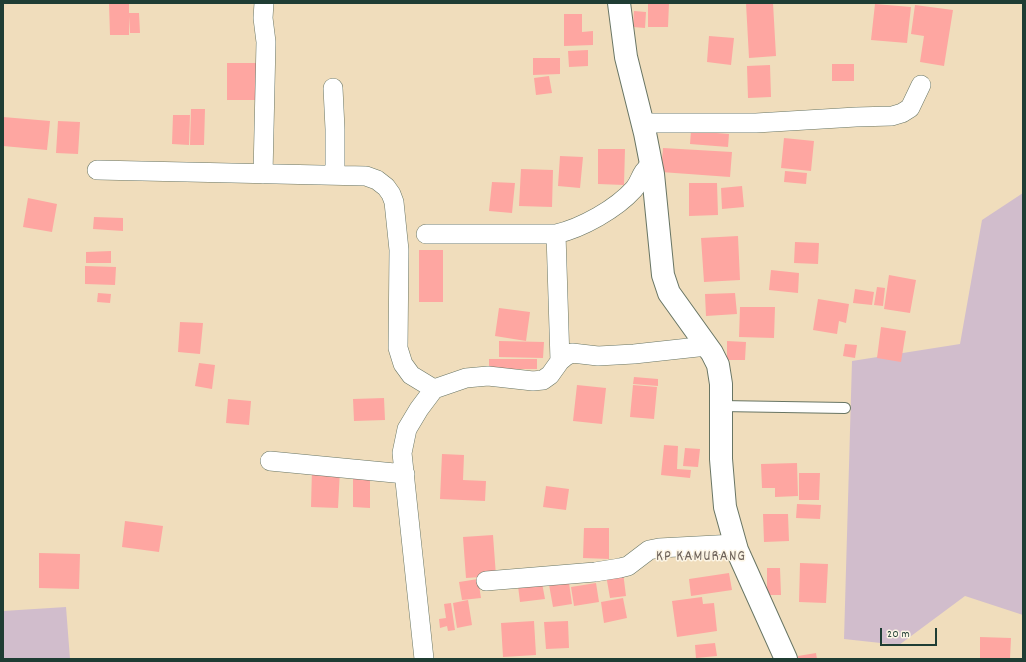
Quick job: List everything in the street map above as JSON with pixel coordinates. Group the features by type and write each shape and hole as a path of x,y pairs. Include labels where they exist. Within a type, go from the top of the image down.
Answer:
{"street":[{"path":"263,174 266,42 263,18 264,3"},
{"path":"619,3 626,57 652,164 663,275 669,293 712,353 718,365 721,384 721,459 725,507 736,544 786,659"},
{"path":"642,123 756,123 856,116 892,116 902,113 910,108 921,85"},
{"path":"333,88 335,175"},
{"path":"426,234 556,234 579,227 596,218 628,196 636,186 640,176 646,168 652,164"},
{"path":"97,170 366,176 382,183 392,194 399,250 398,348 403,364 411,375 434,390"},
{"path":"556,234 560,361"},
{"path":"424,659 402,453 407,429 419,409 434,390 466,378 488,376 525,380 543,380 550,376 560,361 566,356 572,354 598,356 634,354 706,346"},
{"path":"270,461 405,474"},
{"path":"486,581 595,572 620,568 628,566 649,550 659,548 736,544"}],"lane":[{"path":"721,406 845,408"}],"shaded area":[{"path":"1023,193 1023,615 965,596 899,645 844,639 852,361 960,344 982,220"},
{"path":"66,607 70,659 3,659 3,611"}],"building":[{"path":"109,3 129,3 129,13 139,13 140,33 130,33 129,16 129,35 110,35"},
{"path":"648,3 669,3 668,27 648,27"},
{"path":"746,3 773,3 776,56 749,58"},
{"path":"875,4 911,7 907,43 871,40"},
{"path":"915,5 953,10 944,66 920,62 924,36 911,34"},
{"path":"634,11 646,12 645,28 633,27"},
{"path":"564,14 582,14 582,32 593,31 593,45 564,46"},
{"path":"709,36 734,38 731,65 707,62"},
{"path":"588,50 588,66 569,67 568,51"},
{"path":"533,58 560,58 560,74 533,75"},
{"path":"227,63 263,63 263,100 227,100"},
{"path":"832,64 854,64 854,81 832,81"},
{"path":"770,65 771,97 748,98 747,66"},
{"path":"549,76 552,93 536,95 534,78"},
{"path":"191,109 205,109 204,145 190,145"},
{"path":"173,115 190,115 189,145 172,144"},
{"path":"3,117 50,121 47,150 3,146"},
{"path":"58,121 80,122 78,154 56,153"},
{"path":"691,131 729,134 728,147 690,144"},
{"path":"784,138 814,141 811,171 781,168"},
{"path":"663,148 732,152 730,177 661,172"},
{"path":"598,149 625,149 624,185 598,184"},
{"path":"560,156 583,157 580,188 558,186"},
{"path":"521,169 553,170 552,207 519,206"},
{"path":"785,171 807,173 806,184 784,182"},
{"path":"492,182 515,183 512,213 489,211"},
{"path":"689,183 717,183 718,215 689,216"},
{"path":"742,186 744,207 722,209 721,188"},
{"path":"28,198 57,204 52,232 23,227"},
{"path":"94,217 123,218 123,231 93,229"},
{"path":"738,236 740,280 704,282 701,238"},
{"path":"795,242 819,243 818,264 794,263"},
{"path":"419,250 443,250 443,302 419,302"},
{"path":"111,251 111,263 86,263 86,252"},
{"path":"85,266 116,267 115,285 85,284"},
{"path":"771,270 799,273 798,293 769,290"},
{"path":"889,275 916,280 910,313 884,309"},
{"path":"877,287 885,288 883,306 874,305"},
{"path":"855,289 874,292 872,305 853,303"},
{"path":"98,293 111,294 110,303 97,302"},
{"path":"735,293 737,314 706,316 705,294"},
{"path":"818,299 849,304 846,323 839,321 837,334 813,330"},
{"path":"740,307 775,307 774,338 739,337"},
{"path":"499,308 530,312 526,341 495,336"},
{"path":"180,322 203,323 200,354 178,352"},
{"path":"881,327 906,331 901,362 877,358"},
{"path":"499,341 544,342 543,358 499,357"},
{"path":"727,341 746,342 745,360 727,360"},
{"path":"845,344 857,345 855,358 843,356"},
{"path":"489,359 537,359 537,369 489,369"},
{"path":"199,363 215,365 212,389 195,386"},
{"path":"634,377 658,379 658,386 633,384"},
{"path":"577,385 606,388 602,424 573,421"},
{"path":"633,385 657,387 654,419 630,417"},
{"path":"384,398 385,420 354,421 353,399"},
{"path":"228,399 251,401 249,425 226,423"},
{"path":"664,445 678,446 677,469 691,470 690,478 661,475"},
{"path":"685,448 700,449 698,467 683,466"},
{"path":"442,454 464,455 463,480 486,481 485,501 440,499"},
{"path":"797,463 798,496 775,497 775,488 762,488 761,464"},
{"path":"312,469 340,470 338,508 311,507"},
{"path":"799,473 820,473 819,500 799,500"},
{"path":"353,478 370,478 370,508 353,507"},
{"path":"546,486 569,489 566,510 543,507"},
{"path":"797,504 821,505 820,519 796,518"},
{"path":"763,514 788,514 789,541 764,542"},
{"path":"125,521 163,526 159,552 122,547"},
{"path":"584,528 609,528 609,559 583,558"},
{"path":"493,535 496,576 466,578 463,537"},
{"path":"39,553 80,554 79,589 39,588"},
{"path":"800,563 828,564 826,603 799,602"},
{"path":"767,568 780,568 781,595 767,595"},
{"path":"623,572 626,596 610,598 606,575"},
{"path":"729,573 732,590 691,596 689,579"},
{"path":"568,576 572,604 553,607 548,579"},
{"path":"478,579 481,598 462,600 459,582"},
{"path":"542,583 545,599 520,602 518,586"},
{"path":"596,583 599,602 574,606 571,587"},
{"path":"702,597 703,604 714,603 717,631 677,637 672,601"},
{"path":"623,598 627,618 604,623 601,602"},
{"path":"468,600 472,625 457,628 453,603"},
{"path":"451,603 455,630 448,631 447,626 440,628 439,619 446,618 444,604"},
{"path":"534,621 536,655 503,657 501,623"},
{"path":"568,621 569,648 546,649 544,622"},
{"path":"980,637 1011,638 1010,659 980,659"},
{"path":"715,643 717,656 696,658 695,645"},
{"path":"816,653 817,659 798,659 798,656"}],"district":[{"name":"KP KAMURANG","path":"701,558"}]}
